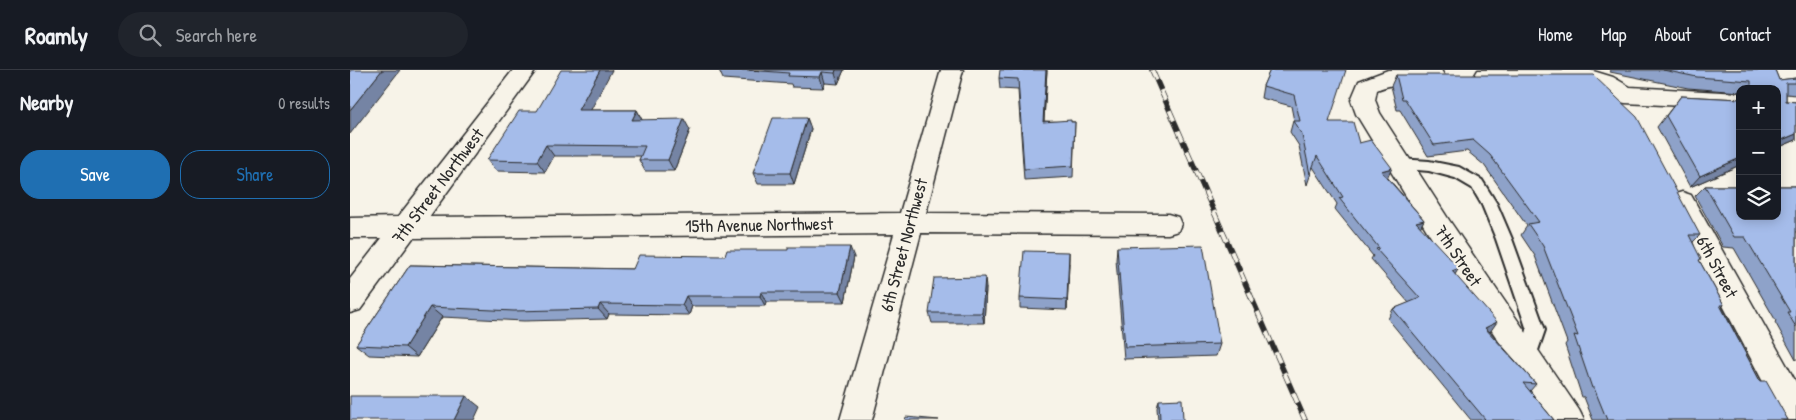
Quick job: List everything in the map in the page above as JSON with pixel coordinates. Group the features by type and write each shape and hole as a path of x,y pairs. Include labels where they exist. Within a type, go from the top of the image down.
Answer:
{"street":[{"name":"7th Street Northwest","path":"350,301 525,70"},
{"name":"6th Street Northwest","path":"856,420 952,70"},
{"name":"7th Street","path":"1568,420 1399,164 1368,114 1363,100 1367,86 1381,78 1400,75 1581,75 1605,82 1625,95"},
{"path":"1625,95 1736,101"},
{"path":"1625,95 1639,121"},
{"name":"6th Street","path":"1671,181 1796,413"},
{"name":"15th Avenue Northwest","path":"350,228 910,223 1168,224"}],"lane":[{"path":"1399,164 1429,166 1459,173 1477,184 1490,204 1536,330 1527,359"}],"building":[{"path":"350,70 382,70 350,110"},
{"path":"561,70 600,70 578,110 637,110 632,120 684,119 668,160 639,160 645,146 546,145 537,161 487,160 519,111 537,111"},
{"path":"749,70 836,70 835,73 822,72 820,77 788,76 789,73"},
{"path":"1000,70 1046,70 1043,122 1071,120 1071,122 1075,122 1073,166 1024,169 1018,79 999,78"},
{"path":"1270,70 1346,70 1329,122 1353,122 1359,143 1371,140 1392,168 1381,171 1424,220 1416,222 1459,268 1452,271 1497,322 1485,328 1536,384 1523,383 1554,420 1482,420 1485,419 1393,309 1420,298 1376,249 1379,248 1339,198 1343,197 1317,156 1310,174 1302,135 1293,121 1300,121 1294,95 1263,86"},
{"path":"1663,70 1775,70 1779,80 1796,78 1796,83 1786,83 1786,101 1796,102 1796,134 1781,140 1781,85 1751,85 1751,81 1697,77"},
{"path":"1396,75 1593,75 1637,117 1700,235 1689,235 1701,259 1699,260 1724,305 1720,305 1760,381 1766,381 1788,420 1607,420 1594,388 1592,388 1574,335 1578,336 1543,246 1528,224 1539,222 1490,155 1473,140 1434,145 1405,99 1402,99"},
{"path":"1681,96 1736,99 1736,160 1700,176 1666,116"},
{"path":"773,118 807,118 790,173 753,173"},
{"path":"1705,186 1736,186 1736,220 1781,220 1781,186 1796,186 1796,327 1787,312 1790,312 1745,237 1734,237"},
{"path":"1203,245 1220,344 1125,347 1117,247"},
{"path":"788,247 850,247 840,292 761,292 760,296 686,296 682,305 600,304 598,309 514,311 430,307 405,347 356,345 410,265 633,269 639,255 725,256 727,250 788,250"},
{"path":"1024,251 1069,252 1067,300 1020,298"},
{"path":"985,277 982,313 929,313 934,278"},
{"path":"350,396 466,396 454,420 350,420"},
{"path":"1182,399 1183,420 1160,420 1159,400"},
{"path":"906,417 939,420 905,420"}],"railway":[{"path":"1152,70 1305,420"}]}
